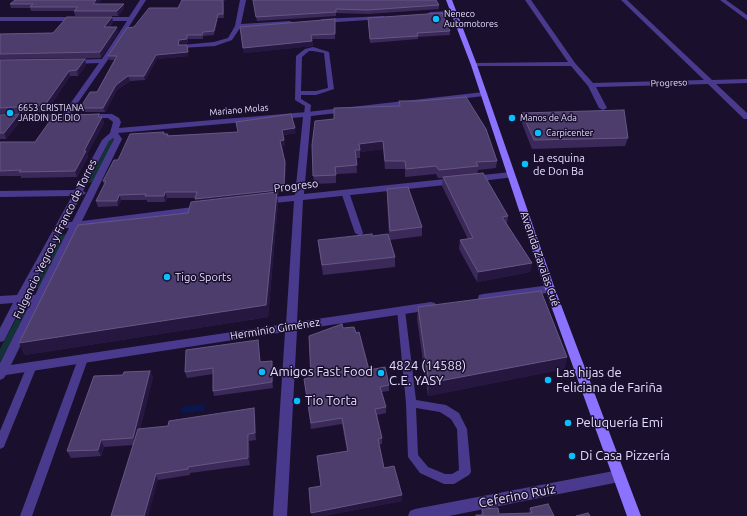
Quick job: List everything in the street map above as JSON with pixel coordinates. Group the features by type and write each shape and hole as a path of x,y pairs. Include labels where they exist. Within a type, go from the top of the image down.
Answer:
{"main road":[{"name":"Avenida Zavalas Cué","path":"449,0 474,65 550,289 634,516"}],"street":[{"path":"0,117 65,116 104,62 143,0"},
{"path":"182,47 226,42 230,39 238,26 243,0"},
{"path":"528,0 573,64 591,85 603,108"},
{"path":"624,0 747,117"},
{"path":"723,0 747,18"},
{"path":"421,14 453,12"},
{"path":"318,21 390,16"},
{"path":"0,19 85,19"},
{"path":"92,19 131,19"},
{"path":"238,26 294,23"},
{"path":"64,62 104,62"},
{"path":"474,65 573,64"},
{"name":"Progreso","path":"591,85 747,81"},
{"name":"Mariano Molas","path":"115,133 307,114 484,94"},
{"path":"280,516 300,197 307,114"},
{"name":"Fulgencio Yegros y Franco de Torres","path":"1,373 40,298 118,139 115,133 117,122 115,118 109,116 65,116"},
{"name":"Fulgencio Yegros y Franco de Torres","path":"0,338 106,140 115,133"},
{"name":"Progreso","path":"253,203 511,175"},
{"path":"0,194 92,192"},
{"path":"60,226 207,208"},
{"path":"472,300 550,289"},
{"path":"0,300 40,298"},
{"name":"Herminio Giménez","path":"1,373 32,366 440,304"},
{"name":"Ceferino Ruíz","path":"415,516 619,476"}],"lane":[{"path":"298,93 316,93 331,89 326,52 314,49 307,50 299,56 298,93 298,100 308,105 307,114"},
{"path":"345,192 359,233"},
{"path":"401,310 411,403 413,457 424,470 444,479 454,480 465,472 462,428 454,416 442,408 411,403"},
{"path":"26,516 83,359"},
{"path":"0,444 32,366"}],"green space":[{"path":"114,138 94,182 88,183 110,139"},
{"path":"63,234 67,235 39,288 34,289 33,287 60,236"},
{"path":"23,310 27,311 0,362 0,349 20,312"}],"shaded area":[{"path":"205,404 204,411 185,413 180,412 181,409 186,406"}],"building":[{"path":"15,0 96,0 93,4 124,4 117,11 74,11 78,7 30,7 33,4 10,4"},
{"path":"182,0 223,0 223,14 218,14 214,31 203,32 202,35 187,35 187,39 179,40 178,45 187,45 188,52 156,55 144,76 128,76 116,85 103,108 80,108 90,92 97,92 117,56 108,56 127,28 134,27 149,8 178,8"},
{"path":"253,0 436,0 439,5 368,10 336,9 336,12 256,17"},
{"path":"442,13 450,31 417,33 418,36 370,39 368,18"},
{"path":"67,17 112,17 104,27 117,27 100,52 0,54 0,34 53,33"},
{"path":"335,19 335,34 311,35 312,41 243,48 240,27"},
{"path":"85,59 77,70 69,71 45,105 0,108 0,60"},
{"path":"466,97 486,129 497,161 476,162 478,166 439,170 436,166 406,169 405,161 385,161 383,141 359,144 360,150 355,150 357,165 335,167 336,175 313,176 312,145 315,121 334,119 334,108 400,106 399,101"},
{"path":"624,110 628,138 534,140 522,113"},
{"path":"19,114 4,133 0,133 0,115"},
{"path":"99,114 98,117 102,117 75,171 0,171 0,142 35,142 52,118 74,118 76,115"},
{"path":"291,114 295,128 282,130 284,140 280,141 285,162 284,185 279,186 278,190 195,199 197,192 165,192 164,196 145,196 146,194 119,195 117,201 96,201 106,181 103,181 114,160 118,160 130,134 164,132 163,134 168,134 167,136 238,132 236,122"},
{"path":"483,173 508,216 502,217 532,263 478,272 460,240 473,238 443,177"},
{"path":"408,187 422,227 390,231 387,189"},
{"name":"Tigo Sports","path":"277,192 266,305 19,343 78,225 188,213 191,202"},
{"path":"372,234 372,236 388,234 395,257 322,265 318,240"},
{"path":"541,291 567,357 429,383 418,307"},
{"path":"342,324 343,328 354,327 356,333 359,332 369,370 385,367 389,385 380,387 386,407 375,409 382,438 378,439 384,468 394,466 402,495 311,513 309,488 321,486 317,456 348,451 342,418 311,423 304,379 311,377 309,336"},
{"path":"258,340 260,362 272,361 272,382 213,391 213,368 185,372 186,350"},
{"path":"150,371 133,438 101,440 98,450 67,451 94,376 123,375 124,372"},
{"path":"254,408 255,433 248,434 248,458 188,467 188,469 156,474 144,516 111,516 138,429 168,426 169,421"},
{"path":"548,504 554,516 476,516 483,515 482,509 498,508 499,514 532,513 530,508"},
{"path":"588,513 590,516 576,516"}],"place":[{"name":"Neneco Automotores","path":"436,19"},
{"name":"6653 CRISTIANA JARDIN DE DIO","path":"10,113"},
{"name":"Manos de Ada","path":"512,118"},
{"name":"Carpicenter","path":"538,133"},
{"name":"La esquina de Don Ba","path":"525,164"},
{"name":"Tigo Sports","path":"167,277"},
{"name":"Amigos Fast Food","path":"262,372"},
{"name":"4824 (14588) C.E. YASY","path":"381,373"},
{"name":"Las hijas de Feliciana de Fariña","path":"548,380"},
{"name":"Tio Torta","path":"297,401"},
{"name":"Peluquería Emi","path":"568,423"},
{"name":"Di Casa Pizzería","path":"572,456"}]}
